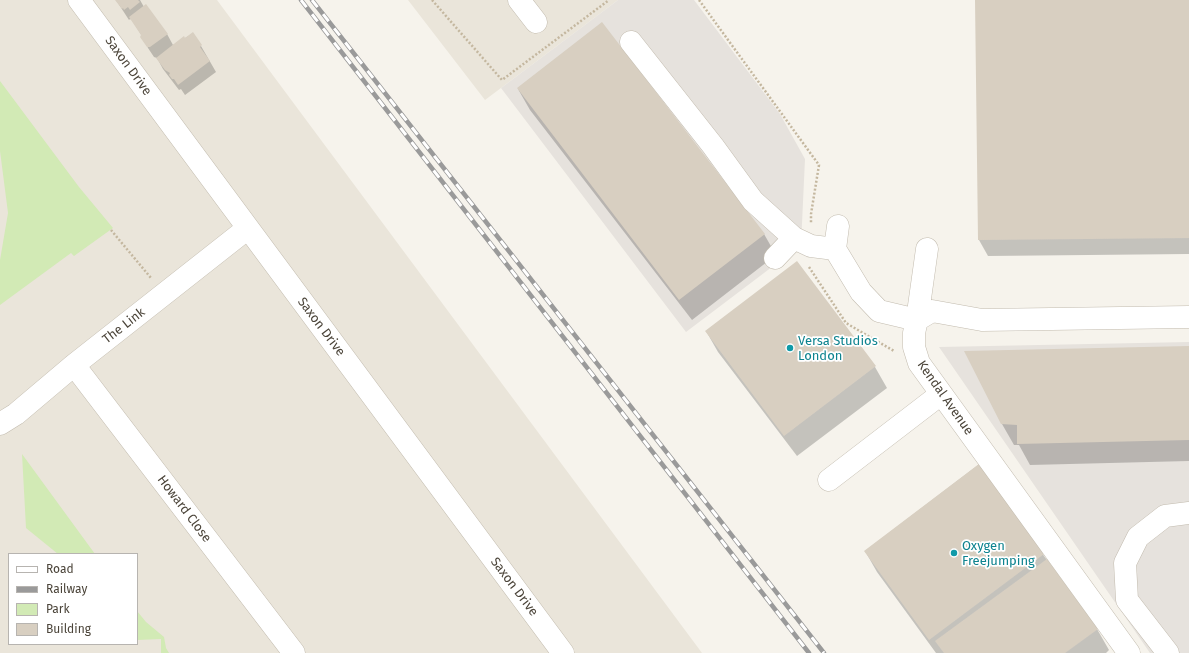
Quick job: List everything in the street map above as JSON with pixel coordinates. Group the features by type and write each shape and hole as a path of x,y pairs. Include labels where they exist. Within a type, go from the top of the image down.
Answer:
{"street":[{"name":"Saxon Drive","path":"79,0 563,653"},
{"path":"519,0 536,22"},
{"path":"631,42 713,146 753,201 803,242 835,249"},
{"path":"838,226 835,249 861,292 880,311 917,320 932,311 982,320 1189,317"},
{"name":"The Link","path":"0,424 16,414 74,365 248,228"},
{"path":"775,258 803,242"},
{"name":"Kendal Avenue","path":"927,249 914,346 919,363 1129,653"},
{"name":"Howard Close","path":"74,365 294,653"},
{"path":"829,480 941,394"},
{"path":"1168,653 1127,600 1125,563 1138,537 1165,516 1189,514"}],"path":[{"path":"432,0 502,80 609,0"},
{"path":"699,0 819,165 811,214 803,242 809,267 846,323 902,355 914,346"},
{"path":"111,230 164,294"}],"shaded area":[{"path":"0,0 217,0 702,653 0,653"},
{"path":"408,0 618,0 485,100"},
{"path":"618,0 694,0 780,114 805,159 801,245 686,332 501,88"},
{"path":"1189,342 1189,653 1150,653 939,347"}],"green space":[{"path":"0,81 79,187 113,228 74,256 71,253 0,305 0,260 8,213 0,151"},
{"path":"22,454 94,553 57,553 26,528"},
{"path":"138,612 146,622 164,637 166,648 169,653 161,653 161,639 138,640"}],"building":[{"path":"115,0 138,0 140,2 130,10 128,7 124,10"},
{"path":"975,0 1189,0 1189,238 978,240"},
{"path":"146,4 168,34 150,47 147,47 140,37 141,35 129,17"},
{"path":"602,22 765,234 679,300 517,88"},
{"path":"193,32 202,45 200,47 210,61 178,85 169,75 170,73 165,70 156,58 184,36 185,38"},
{"name":"Versa Studios London","path":"797,261 876,366 784,436 705,331"},
{"path":"1189,346 1189,440 1017,444 1017,425 1001,424 964,351"},
{"name":"Oxygen Freejumping","path":"979,464 1044,554 929,640 864,551"},
{"path":"1047,559 1098,629 1065,653 944,653 935,641"}],"railway":[{"path":"301,0 809,653"},
{"path":"312,0 824,653"}],"place":[{"name":"Versa Studios London","path":"790,348"},
{"name":"Oxygen Freejumping","path":"954,553"}]}
